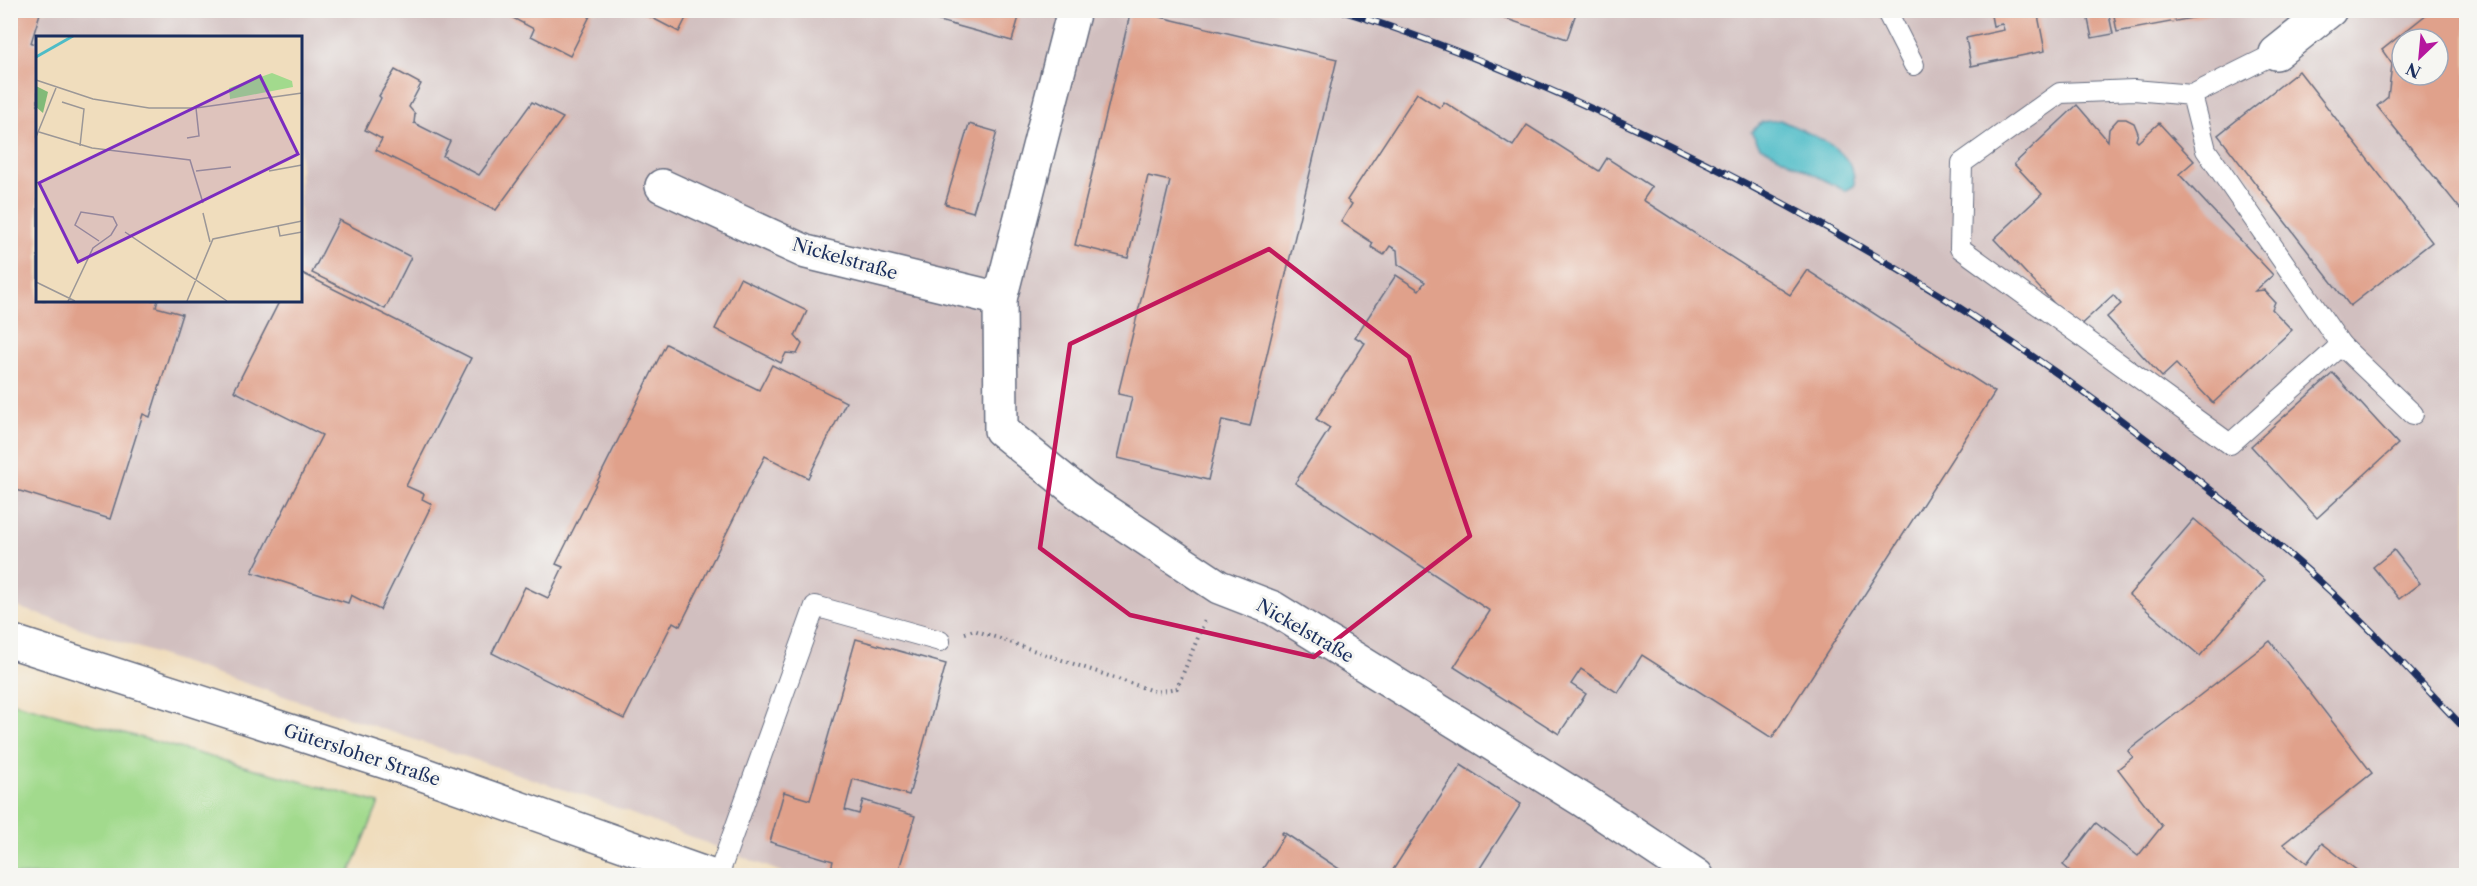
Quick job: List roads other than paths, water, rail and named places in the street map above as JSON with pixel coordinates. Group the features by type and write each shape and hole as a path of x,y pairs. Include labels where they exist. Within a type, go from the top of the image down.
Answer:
{"street":[{"name":"Nickelstraße","path":"1074,10 1000,299 1001,430 1085,498 1219,586 1273,608 1584,801 1696,876"},
{"path":"2276,53 2330,10"},
{"name":"Nickelstraße","path":"662,186 806,252 1000,299"},
{"name":"Gütersloher Straße","path":"10,641 414,771 711,876"}],"lane":[{"path":"1886,10 1914,65"},
{"path":"2276,53 2192,95 2134,90 2060,93 1962,163 1960,248 2230,444 2341,345"},
{"path":"2192,95 2206,150 2341,345 2413,414"},
{"path":"718,876 815,606 940,640"}],"water":[{"path":"1780,120 1829,144 1839,152 1848,161 1853,173 1854,186 1845,191 1760,146 1751,132 1762,122"}],"railway":[{"path":"1339,10 1412,34 1519,76 1623,123 1774,199 1919,282 2058,374 2126,424 2272,540 2311,573 2363,623 2466,730"}]}
